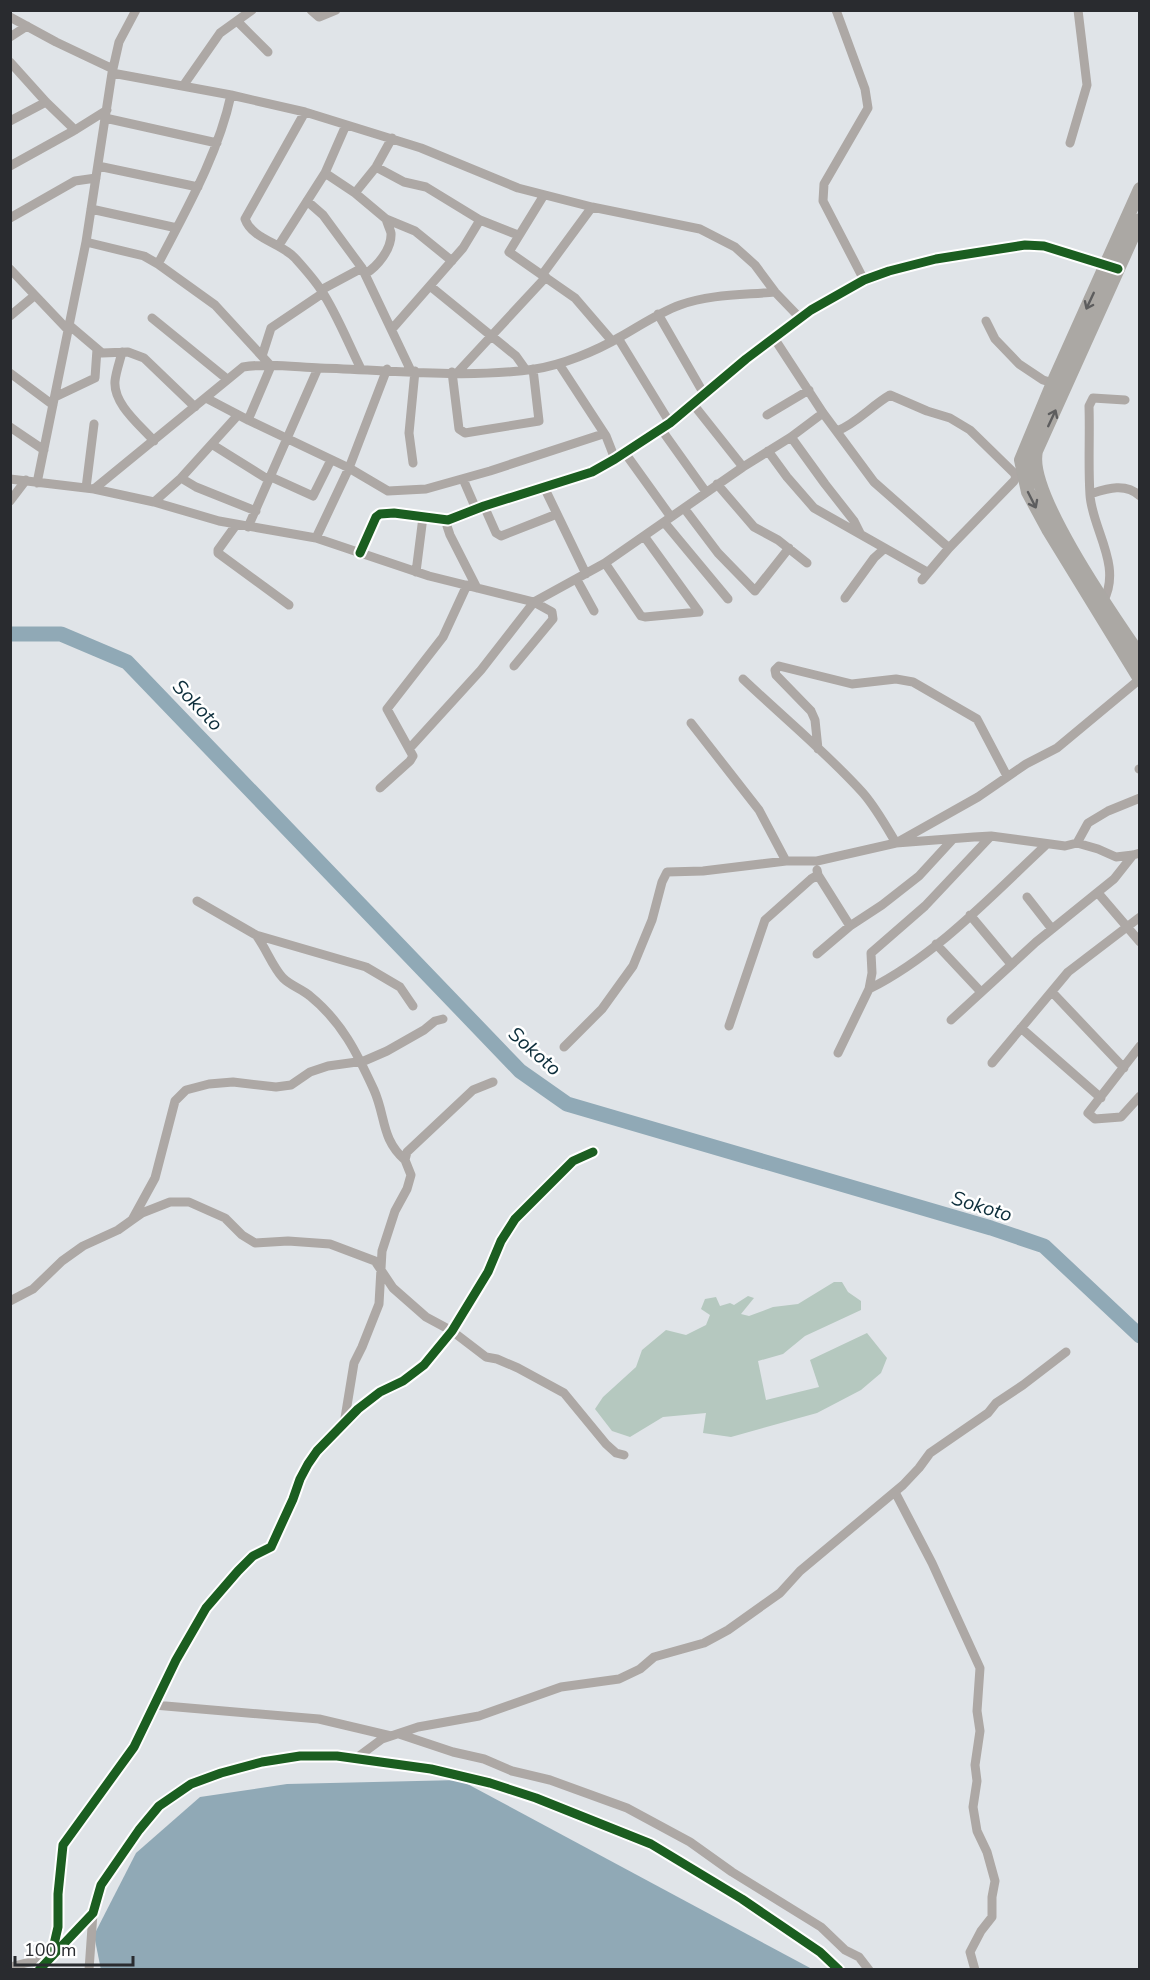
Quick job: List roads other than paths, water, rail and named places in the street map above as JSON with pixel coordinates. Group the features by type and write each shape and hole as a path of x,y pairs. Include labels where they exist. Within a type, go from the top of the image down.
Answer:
{"street":[{"path":"37,483 86,242 119,42 136,10"},
{"path":"183,86 220,33 252,10"},
{"path":"311,10 319,17 336,10"},
{"path":"836,10 865,89 868,108 824,184 823,201 864,280"},
{"path":"1070,143 1087,85 1078,10"},
{"path":"10,17 113,71 305,112 421,148 518,188 592,207 700,229 735,247 755,265 775,292 801,318"},
{"path":"237,21 268,52"},
{"path":"10,37 27,26"},
{"path":"12,66 75,130"},
{"path":"158,264 198,187 226,118 231,95"},
{"path":"10,121 46,102"},
{"path":"305,112 245,219 254,232 279,245 296,259 322,292 361,369"},
{"path":"10,166 106,114 217,143"},
{"path":"279,245 325,173 346,125"},
{"path":"355,194 376,166 392,138"},
{"path":"98,166 198,187"},
{"path":"376,166 404,182 426,187 480,220 518,236"},
{"path":"325,173 386,219 415,231 452,261"},
{"path":"10,218 75,181 96,178"},
{"path":"1131,237 1140,189"},
{"path":"544,195 509,252 575,298 615,340 670,423"},
{"path":"307,201 323,215 363,271 413,371 409,434 412,463"},
{"path":"454,373 492,337 544,276 592,207"},
{"path":"92,209 177,228"},
{"path":"262,356 271,327 322,292 363,271 376,267 391,237 386,219"},
{"path":"392,329 463,248 480,220"},
{"path":"896,843 978,797 1007,776 1063,744 1140,679 1120,637 1048,529 1028,492 1023,477 1022,455 1053,383 1112,267 1140,220"},
{"path":"86,242 144,256 158,264 215,304 271,366"},
{"path":"360,553 376,515 393,513 448,520 592,472 670,423 811,310 864,280 889,270 936,259 1025,245 1044,246 1112,267"},
{"path":"1111,624 1104,602 1054,518 1038,480 1035,457 1112,267"},
{"path":"10,269 34,296 69,328 97,349 106,353 129,352 144,358 195,407"},
{"path":"430,286 530,369 539,421 465,433 459,429 454,373"},
{"path":"90,489 154,441 243,367 387,369 467,375 530,369 559,364 615,340 658,314 682,304 714,297 775,292"},
{"path":"10,316 34,296"},
{"path":"658,314 704,394"},
{"path":"152,318 227,379"},
{"path":"986,321 998,344 1019,364 1043,380 1053,383"},
{"path":"774,338 874,482 949,548"},
{"path":"54,401 95,378 97,349"},
{"path":"122,352 115,379 116,389 124,407 154,441"},
{"path":"559,364 606,436 615,459"},
{"path":"248,420 271,366"},
{"path":"248,527 318,368"},
{"path":"316,538 349,468 387,369"},
{"path":"10,373 54,401"},
{"path":"767,415 809,390"},
{"path":"768,451 814,508 843,526 860,533 925,576 1016,477 970,430 950,418 890,395 837,431"},
{"path":"206,398 349,468 381,488 396,491 426,489 463,479 603,434"},
{"path":"1104,602 1109,586 1107,557 1090,494 1089,406 1091,400 1100,398 1125,400"},
{"path":"693,404 743,466"},
{"path":"410,749 481,670 534,602 605,563 743,466 791,437 824,413"},
{"path":"154,502 213,445 238,415"},
{"path":"90,489 94,424"},
{"path":"10,427 44,450"},
{"path":"661,429 706,492"},
{"path":"791,437 854,521 860,533"},
{"path":"213,445 270,479 313,496 331,460"},
{"path":"625,453 668,519 728,599"},
{"path":"10,478 90,489 154,502 236,525 316,538 416,572 534,602 552,612 553,619 514,666"},
{"path":"181,478 196,487 256,511"},
{"path":"463,479 498,536 557,514"},
{"path":"10,501 26,480"},
{"path":"717,484 754,526 789,548 807,563"},
{"path":"543,487 586,574"},
{"path":"1090,494 1106,489 1126,487 1140,496"},
{"path":"684,508 718,553 754,591 789,548"},
{"path":"416,572 423,517"},
{"path":"448,520 450,535 477,588"},
{"path":"236,525 218,553 289,606"},
{"path":"605,563 641,616 699,612 644,536"},
{"path":"845,598 874,558 884,549"},
{"path":"577,580 594,611"},
{"path":"380,788 410,761 412,756 387,709 443,637 467,585"},
{"path":"1120,637 1140,656"},
{"path":"818,749 814,716 776,675 774,670 779,666 852,684 896,679 913,682 976,719 1007,776"},
{"path":"743,679 780,715 795,725 864,794 896,843"},
{"path":"691,723 759,810 786,861"},
{"path":"1077,843 1088,823 1108,811 1140,798"},
{"path":"564,1047 602,1009 633,966 652,920 667,872 703,871 786,861 817,861 896,843 991,836 1065,846 1077,843 1116,857 1136,854"},
{"path":"838,1053 869,989 872,973 871,953 925,906 991,836"},
{"path":"817,954 850,926 919,876 953,839"},
{"path":"869,989 903,970 936,944 1047,844"},
{"path":"951,1020 1011,964 1114,879 1136,854"},
{"path":"817,861 818,875 850,926"},
{"path":"729,1026 765,920 818,875"},
{"path":"1098,893 1140,942"},
{"path":"1027,897 1052,929"},
{"path":"197,901 256,935 366,967 400,987 413,1005"},
{"path":"970,915 1011,964"},
{"path":"992,1063 1068,972 1140,917"},
{"path":"256,935 282,977 308,994 329,1012 351,1042 381,1111 389,1142 405,1160 411,1175 407,1189 395,1211 382,1251 379,1304 354,1363 344,1424"},
{"path":"936,944 981,992"},
{"path":"1052,992 1124,1068"},
{"path":"132,1220 155,1178 175,1101 186,1090 209,1084 233,1082 276,1087 291,1085 310,1072 328,1066 359,1062 387,1051 424,1030 435,1021 443,1019"},
{"path":"1021,1028 1101,1098"},
{"path":"1140,1046 1088,1113 1095,1119 1123,1116 1140,1096"},
{"path":"405,1160 407,1152 473,1090 493,1082"},
{"path":"56,1951 63,1845 134,1747 176,1660 206,1608 238,1570 253,1556 271,1546 308,1464 357,1409 380,1392 403,1381 424,1365 452,1331 488,1272 501,1241 515,1219 573,1161 593,1152"},
{"path":"10,1301 33,1289 62,1261 83,1246 118,1230 142,1213 170,1202 189,1202 225,1218 242,1235 255,1243 288,1241 330,1244 375,1261 385,1279 405,1300 426,1317 452,1331 486,1357 518,1368 564,1392 606,1444 616,1453 624,1455"},
{"path":"355,1759 382,1739 418,1727 479,1716 561,1687 619,1679 640,1669 654,1657 704,1643 728,1630 780,1593 800,1571 894,1492 919,1468 930,1453 988,1413 996,1403 1066,1352"},
{"path":"894,1492 932,1563 980,1668 977,1711 980,1740 975,1765 977,1781 973,1808 977,1831 987,1852 995,1881 992,1917 981,1931 970,1952 975,1970"},
{"path":"154,1705 319,1719 395,1735 484,1759 512,1771 550,1779 627,1808 690,1842 732,1872 821,1927 846,1950 859,1957 869,1970"},
{"path":"89,1970 93,1913 101,1885 139,1830 159,1806 191,1784 221,1773 262,1762 300,1756 337,1756 431,1769 490,1783 536,1798 651,1845 742,1899 820,1952 840,1970"},
{"path":"39,1970 93,1913"},
{"path":"10,1967 38,1960 56,1951"}],"water":[{"path":"460,1780 812,1969 101,1970 94,1935 136,1853 200,1797 287,1784"}],"waterway":[{"name":"Sokoto","path":"10,634 61,634 127,662 520,1071 567,1104 991,1228 1044,1246 1140,1336"}]}
